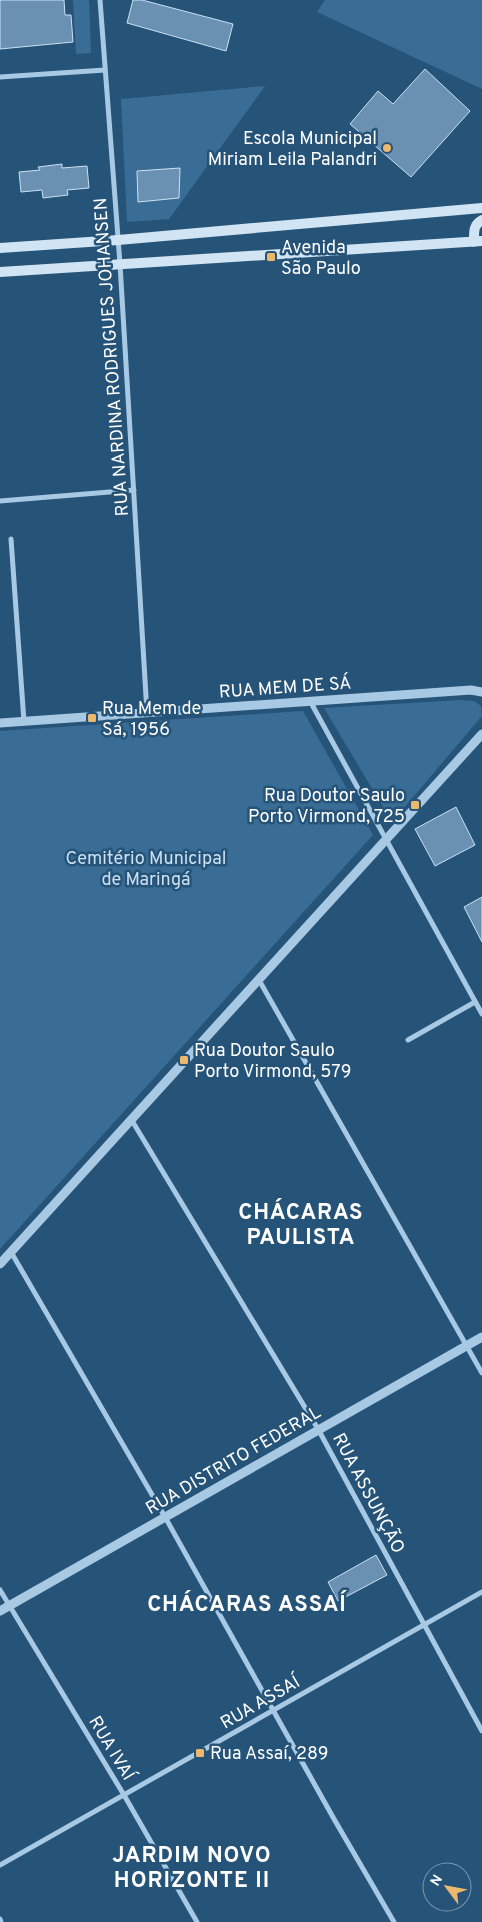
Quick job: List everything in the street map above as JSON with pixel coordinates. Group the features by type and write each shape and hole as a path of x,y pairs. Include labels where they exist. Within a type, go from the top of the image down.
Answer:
{"main road":[{"path":"0,248 118,240 482,208"},
{"path":"0,272 478,241 474,228 482,220"}],"street":[{"name":"RUA NARDINA RODRIGUES JOHANSEN","path":"100,0 120,264 147,713"},
{"path":"0,78 105,70"},
{"path":"0,501 134,490"},
{"path":"11,539 24,722"},
{"name":"RUA MEM DE SÁ","path":"0,723 471,690 482,692"},
{"path":"310,701 482,1014"},
{"path":"0,1264 482,734"},
{"path":"259,980 482,1373"},
{"path":"408,1040 475,1002"},
{"name":"RUA ASSUNÇÃO","path":"131,1119 318,1429 482,1731"},
{"path":"11,1252 165,1517 394,1922"},
{"name":"RUA DISTRITO FEDERAL","path":"0,1611 318,1429 482,1338"},
{"name":"RUA IVAÍ","path":"0,1590 124,1795 197,1922"},
{"name":"RUA ASSAÍ","path":"0,1865 482,1592"}],"green space":[{"path":"73,0 89,0 91,53 76,54"},
{"path":"325,0 482,0 482,89 317,12"},
{"path":"265,86 169,219 127,222 121,99"},
{"path":"460,700 474,701 481,706 482,716 392,822 324,708"},
{"name":"Cemitério Municipal de Maringá","path":"303,711 373,835 0,1249 0,731"}],"building":[{"path":"0,0 64,0 65,15 71,15 73,42 0,49"},
{"path":"133,0 142,0 233,24 226,51 127,23"},
{"path":"425,69 470,111 411,177 350,124 378,91 393,104"},
{"path":"62,164 62,168 87,166 89,188 67,190 68,195 43,198 42,190 21,192 19,172 40,170 38,167"},
{"path":"180,168 179,198 138,202 137,171"},
{"path":"456,807 475,845 435,866 415,829"},
{"path":"482,897 482,942 464,907"},
{"path":"376,1555 387,1575 338,1601 328,1582"}],"place":[{"name":"Escola Municipal Miriam Leila Palandri","path":"387,148"},
{"name":"Avenida São Paulo","path":"271,257"},
{"name":"Rua Mem de Sá, 1956","path":"92,718"},
{"name":"Rua Doutor Saulo Porto Virmond, 725","path":"415,805"},
{"name":"Rua Doutor Saulo Porto Virmond, 579","path":"184,1060"},
{"name":"Rua Assaí, 289","path":"200,1753"}],"district":[{"name":"CHÁCARAS PAULISTA","path":"301,1224"},
{"name":"CHÁCARAS ASSAÍ","path":"247,1603"},
{"name":"JARDIM NOVO HORIZONTE II","path":"192,1866"}]}
